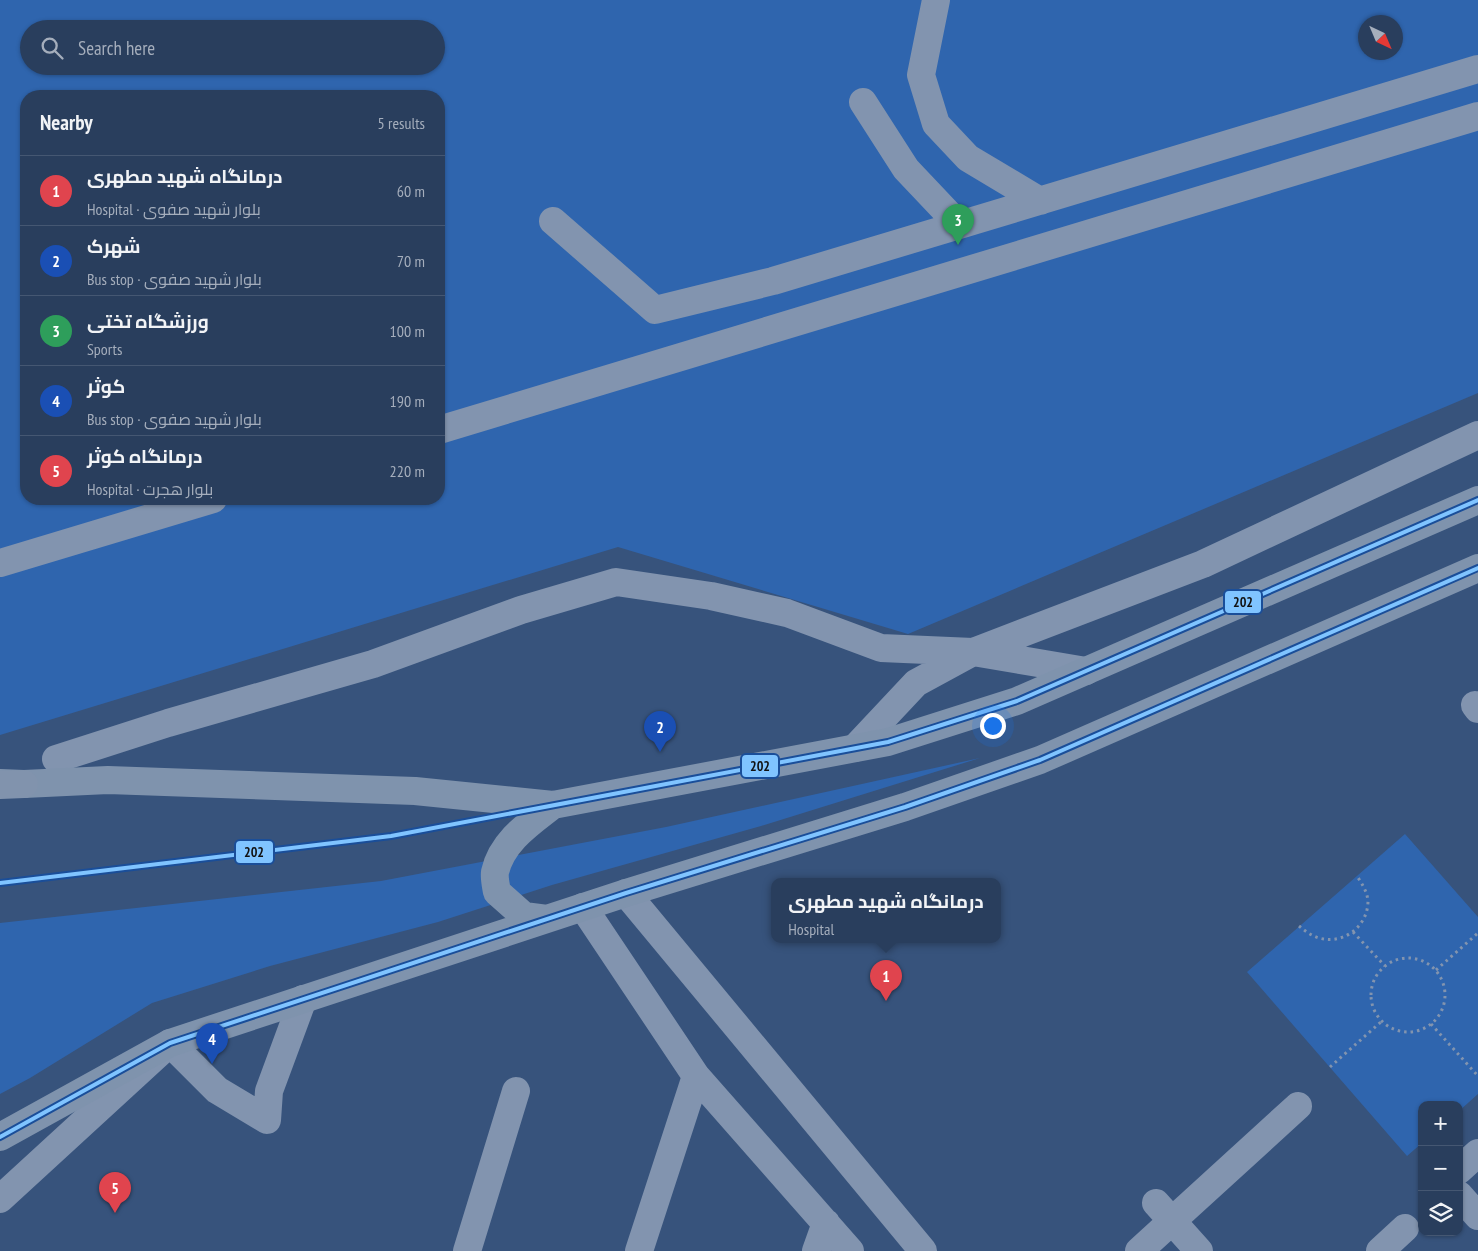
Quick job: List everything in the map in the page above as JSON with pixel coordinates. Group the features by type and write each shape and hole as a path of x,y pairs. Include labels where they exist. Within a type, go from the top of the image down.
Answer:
{"main road":[{"path":"8,784 108,780 415,791 553,805 888,742 1017,701 1478,500"},
{"path":"6,1136 170,1043 626,893 905,806 1040,760 1478,568"},
{"path":"547,919 524,916 497,892 495,874 504,850 521,830 553,805"}],"street":[{"path":"936,0 921,75 936,124 968,158 1040,201"},
{"path":"553,221 655,310 773,281 1478,69"},
{"path":"863,102 906,169 959,225"},
{"path":"445,428 1478,116"},
{"path":"855,748 916,683 973,652 1203,564 1478,435"},
{"path":"0,563 193,505"},
{"path":"56,759 168,723 373,664 521,610 616,582 724,589 881,648 973,652 1086,671"},
{"path":"626,893 924,1251"},
{"path":"584,907 696,1076 850,1251"},
{"path":"0,1199 170,1043 217,1090 267,1120 269,1091 303,999"},
{"path":"639,1251 696,1076"},
{"path":"467,1251 516,1091"},
{"path":"1139,1251 1164,1212 1298,1106"},
{"path":"1463,1166 1478,1153"},
{"path":"1463,1199 1478,1216"},
{"path":"1164,1212 1199,1251"},
{"path":"816,1251 826,1223"},
{"path":"1380,1251 1405,1228"}],"path":[{"path":"1299,926 1318,938 1330,940 1343,938 1353,932 1362,923 1367,912 1365,888 1357,876"},
{"path":"1353,932 1385,966"},
{"path":"1436,970 1478,933"},
{"path":"1415,958 1426,962 1436,970 1442,980 1445,992 1444,1004 1440,1015 1431,1024 1420,1030 1408,1032 1395,1030 1376,1014 1371,1003 1370,990 1374,978 1391,961 1415,958"},
{"path":"1330,1068 1382,1021"},
{"path":"1431,1024 1478,1076"}],"shaded area":[{"path":"0,0 1478,0 1478,393 908,634 618,547 0,735"},
{"path":"980,758 761,826 552,885 438,922 270,966 152,1003 30,1078 0,1094 0,923 381,881 666,827"},
{"path":"1405,834 1478,917 1478,1094 1463,1107 1463,1101 1418,1101 1418,1146 1407,1156 1247,972"}],"transit line":[{"name":"202","path":"0,883 391,836 888,742 1017,701 1478,500"},
{"name":"202","path":"0,1137 170,1043 626,893 905,807 1040,760 1478,568"}],"place":[{"name":"ورزشگاه تختی","path":"958,245"},
{"name":"شهرک","path":"660,752"},
{"name":"درمانگاه شهید مطهری","path":"886,1001"},
{"name":"کوثر","path":"212,1064"},
{"name":"درمانگاه کوثر","path":"115,1213"}]}
